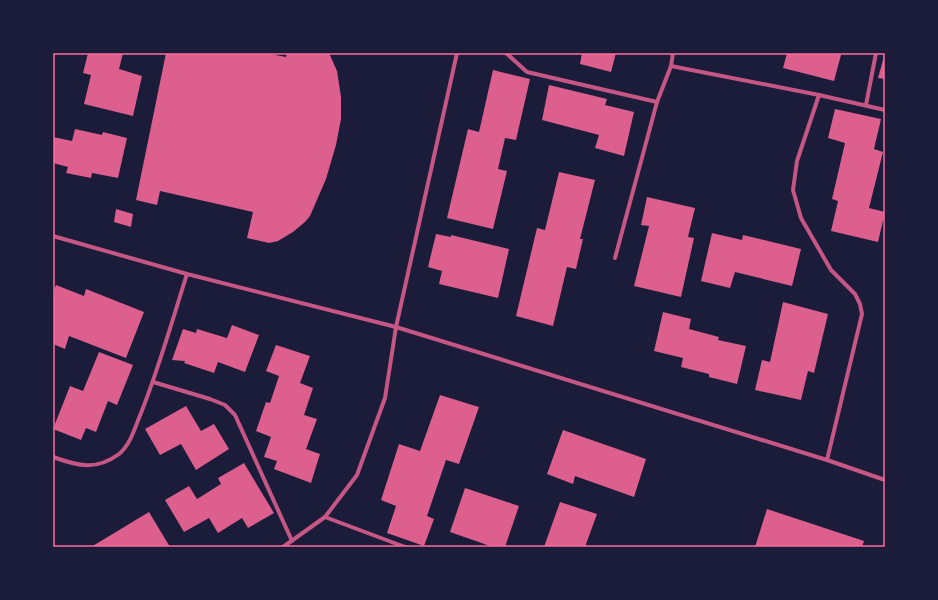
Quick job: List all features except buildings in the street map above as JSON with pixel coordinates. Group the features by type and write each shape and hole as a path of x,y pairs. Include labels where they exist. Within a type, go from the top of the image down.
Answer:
{"street":[{"path":"283,547 325,517 357,475 385,398 396,327 457,53"},
{"path":"506,53 527,72 657,102"},
{"path":"615,258 657,102 671,66 674,53"},
{"path":"866,105 876,53"},
{"path":"671,66 819,95 885,110"},
{"path":"819,95 797,161 793,190 801,218 831,270 855,294 860,304 862,314 827,460"},
{"path":"53,236 187,274 396,327 827,460 885,480"},
{"path":"53,457 75,465 92,466 108,461 120,453 129,443 153,382 187,274"},
{"path":"153,382 225,405 235,415 292,542"},
{"path":"325,517 405,547"}]}
